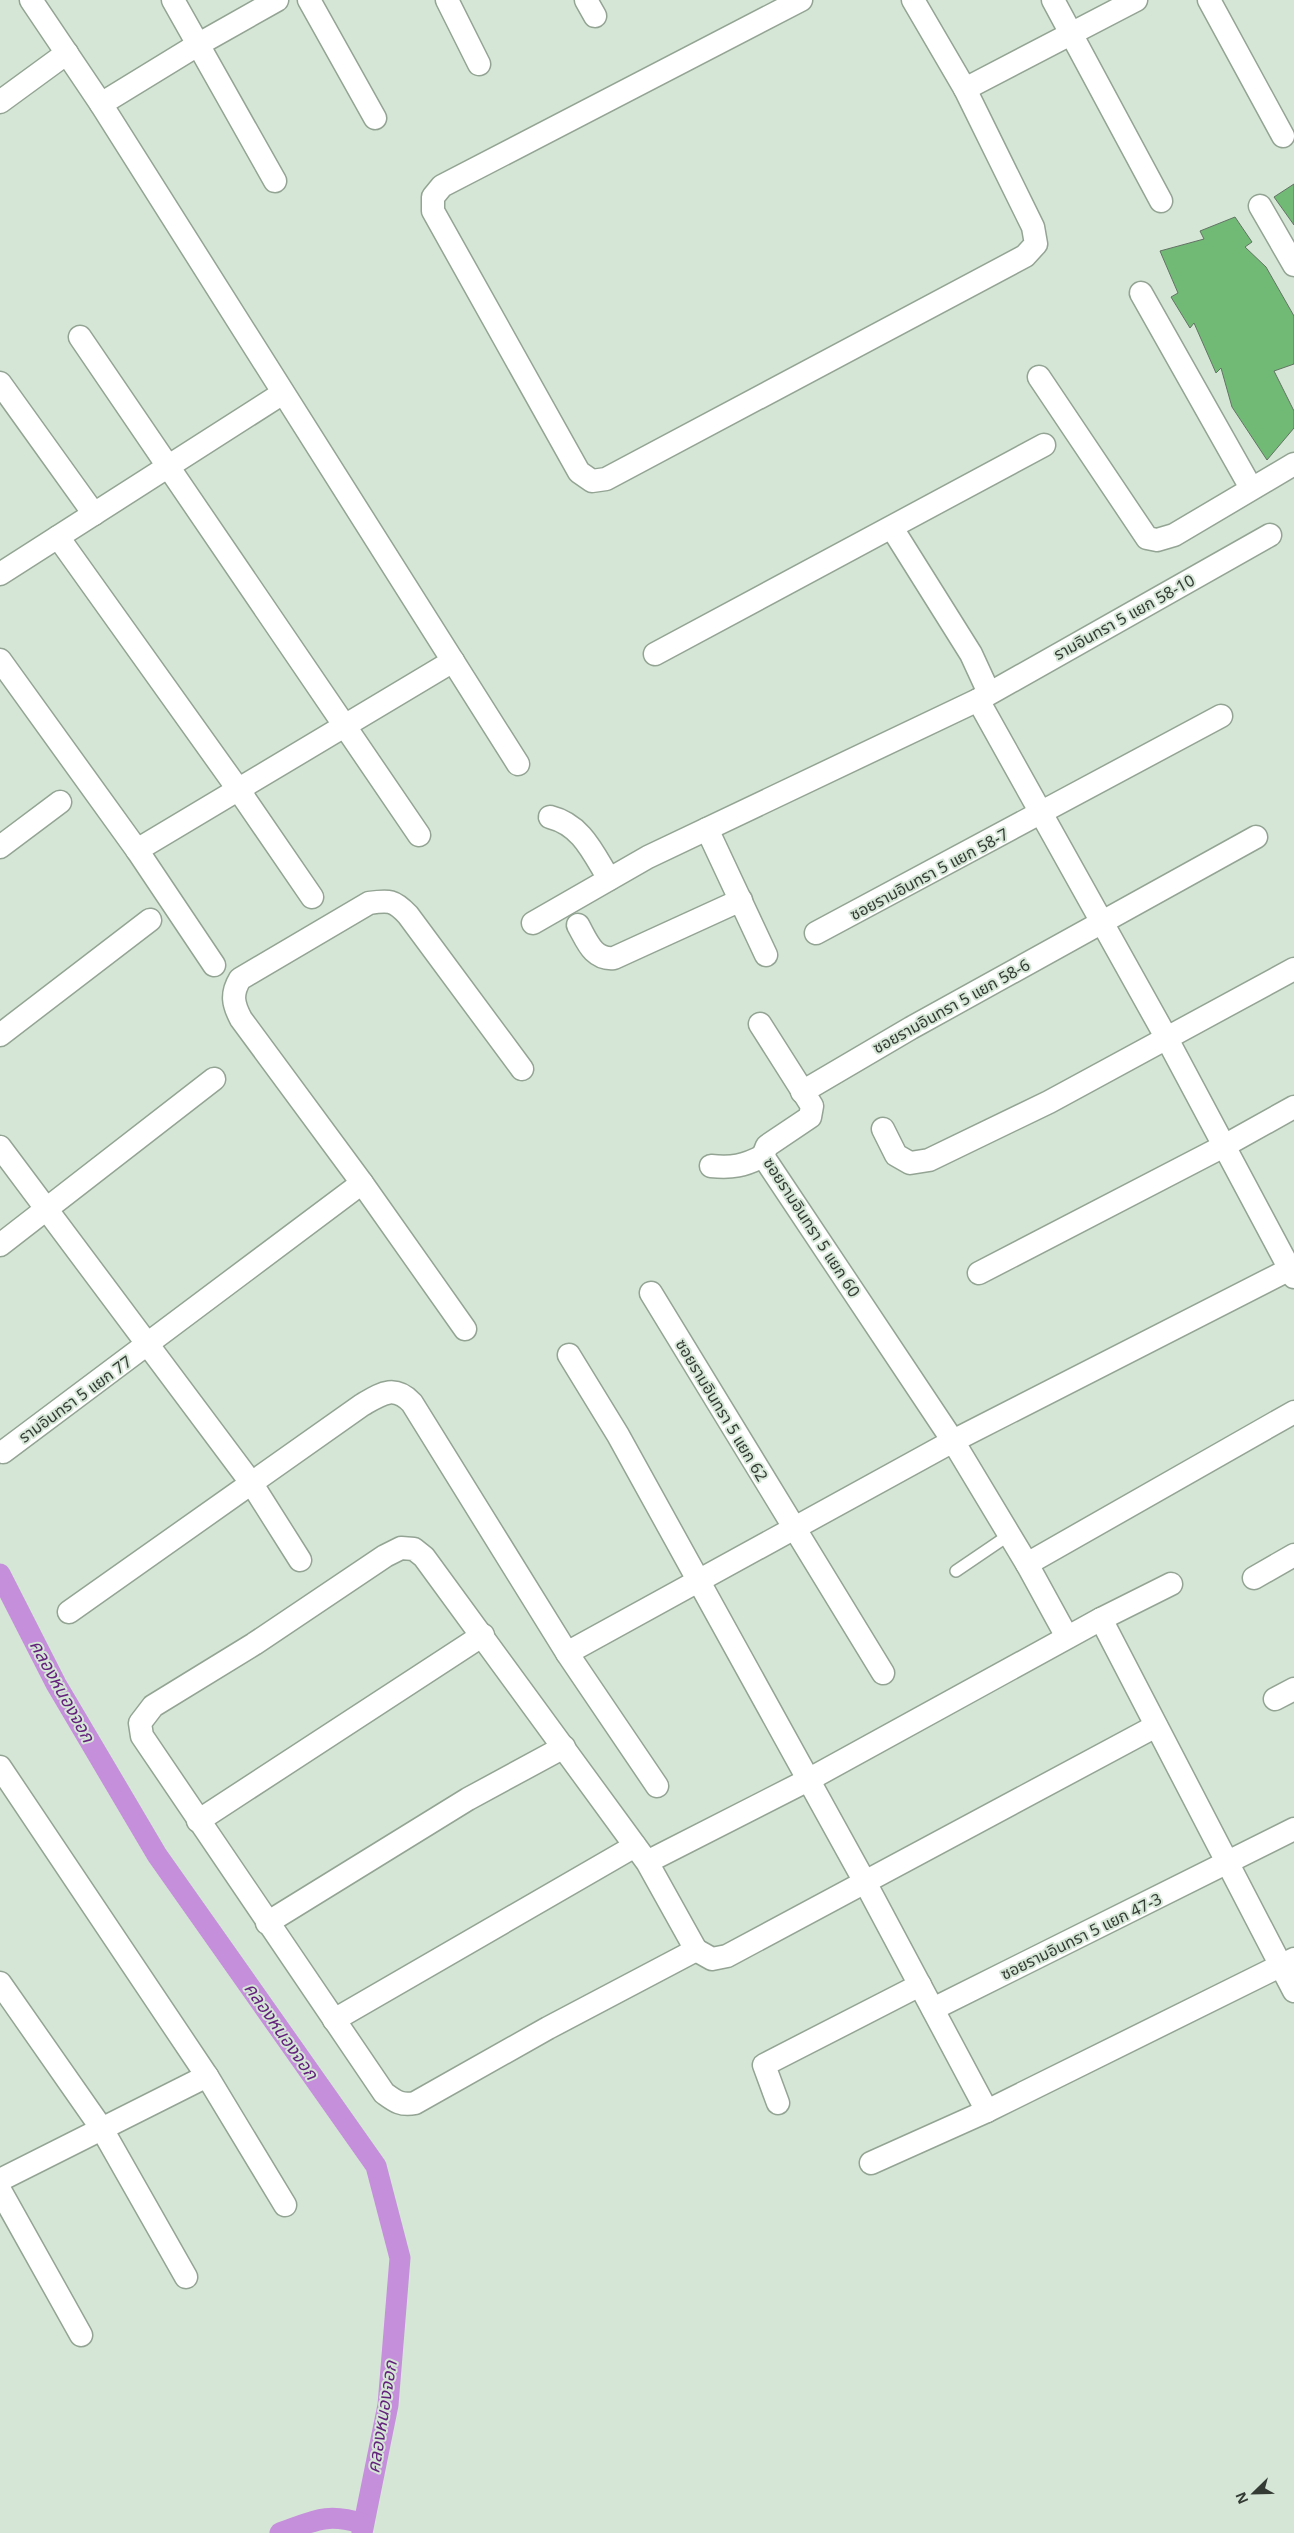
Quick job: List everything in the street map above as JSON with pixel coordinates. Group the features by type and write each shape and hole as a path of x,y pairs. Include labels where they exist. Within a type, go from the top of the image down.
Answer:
{"street":[{"path":"31,0 101,104 518,764"},
{"path":"173,0 276,181"},
{"path":"101,104 199,44 278,0"},
{"path":"309,0 375,118"},
{"path":"447,0 479,64"},
{"path":"801,0 442,186 433,197 433,211 559,437 579,472 592,481 606,479 1016,261 1025,256 1036,244 1033,227 965,89 913,0"},
{"path":"1053,0 1161,201"},
{"path":"965,89 1136,0"},
{"path":"1209,0 1283,136"},
{"path":"0,102 67,53"},
{"path":"1260,206 1294,265"},
{"path":"1141,293 1251,488"},
{"path":"80,337 419,835"},
{"path":"1039,377 1147,538 1157,540 1174,535 1294,464"},
{"path":"0,383 94,514"},
{"path":"0,574 283,393"},
{"path":"655,654 1044,445"},
{"path":"567,1653 953,1441 1293,1271 1042,814 983,696 971,654 892,528"},
{"name":"รามอินทรา 5 แยก 58-10","path":"533,923 648,857 983,696 1270,535"},
{"path":"58,537 238,789 312,897"},
{"path":"0,660 136,850 214,965"},
{"path":"136,850 453,661"},
{"name":"ซอยรามอินทรา 5 แยก 58-7","path":"816,933 1042,814 1221,716"},
{"path":"0,847 60,802"},
{"path":"550,817 565,821 574,827 609,880"},
{"path":"707,829 766,955"},
{"name":"ซอยรามอินทรา 5 แยก 58-6","path":"802,1092 911,1028 1256,837"},
{"path":"578,925 595,954 605,959 614,958 741,900"},
{"path":"464,1330 362,1183 242,1019 234,999 234,990 240,979 369,903 384,901 396,903 408,915 522,1070"},
{"path":"0,1035 150,920"},
{"path":"883,1129 896,1155 910,1163 929,1160 1049,1102 1294,969"},
{"name":"ซอยรามอินทรา 5 แยก 60","path":"760,1024 812,1106 810,1117 767,1146 763,1156 953,1441 1027,1564 1067,1637"},
{"path":"0,1245 214,1079"},
{"path":"979,1273 1224,1146 1294,1107"},
{"path":"0,1147 252,1484 300,1560"},
{"path":"711,1166 730,1168 743,1166 763,1156"},
{"name":"รามอินทรา 5 แยก 77","path":"3,1452 148,1346 362,1183"},
{"name":"ซอยรามอินทรา 5 แยก 62","path":"651,1293 882,1673"},
{"path":"569,1354 614,1429 866,1884 987,2111"},
{"path":"69,1612 362,1405 382,1394 394,1391 404,1394 417,1411 567,1653 657,1786"},
{"path":"1027,1564 1294,1412"},
{"path":"696,1950 548,2028 415,2103 405,2105 396,2102 384,2093 198,1821 142,1736 140,1723 153,1706 254,1644 385,1556 402,1548 414,1549 424,1557 483,1635 641,1854 696,1950 712,1959 728,1956 866,1884 1156,1726"},
{"path":"1254,1578 1294,1555"},
{"path":"334,2020 641,1854 808,1780 1100,1619 1171,1584"},
{"path":"1100,1619 1228,1863 1287,1962 1294,1991"},
{"path":"198,1821 483,1635"},
{"path":"267,1923 468,1799 564,1747"},
{"path":"0,1767 207,2076 285,2205"},
{"name":"ซอยรามอินทรา 5 แยก 47-3","path":"933,2009 1294,1829"},
{"path":"871,2163 987,2111 1287,1962"},
{"path":"0,1983 102,2129 186,2277"},
{"path":"778,2103 764,2065 920,1985"},
{"path":"0,2180 207,2076"},
{"path":"0,2190 82,2335"}],"lane":[{"path":"956,1571 1009,1535"}],"building":[{"path":"1294,184 1294,225 1274,197"},
{"path":"1235,217 1252,242 1245,247 1266,267 1294,316 1294,364 1274,371 1294,411 1294,428 1267,460 1232,407 1221,368 1216,373 1194,323 1190,328 1171,297 1178,293 1160,251 1204,239 1200,231"}],"waterway":[{"name":"คลองหนองจอก","path":"0,1574 56,1684 157,1855 376,2166 400,2258 388,2405 362,2533"},
{"path":"280,2533 330,2518 350,2520 363,2524"}]}
